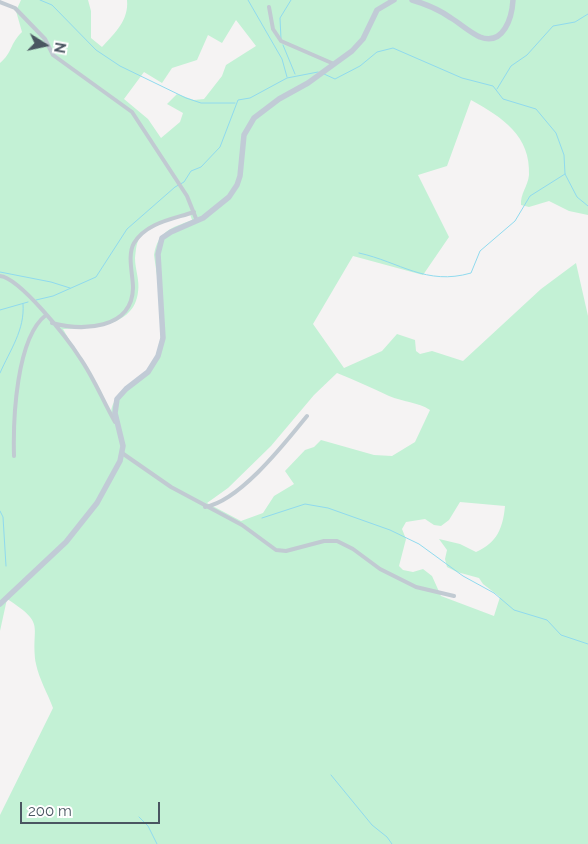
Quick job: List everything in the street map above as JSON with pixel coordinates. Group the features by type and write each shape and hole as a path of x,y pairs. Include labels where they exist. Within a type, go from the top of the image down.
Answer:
{"main road":[{"path":"0,604 66,542 97,503 120,461 122,453 115,413 117,399 148,372 162,347 164,327 159,280 159,245 165,235 197,221 234,192 240,176 244,135 254,118 279,99 334,64 363,39 376,10 394,0"},
{"path":"412,0 427,5 450,17 473,33 487,38 496,36 505,28 511,16 513,0"}],"street":[{"path":"0,2 15,8 45,39 56,58 132,112 179,184 197,221"},
{"path":"269,7 273,29 281,41 334,64"},
{"path":"52,323 89,328 106,324 122,315 128,308 132,298 131,254 135,242 159,223 194,212"},
{"path":"0,276 15,282 46,315 81,358 118,428"},
{"path":"14,456 14,405 20,377 35,326 46,315"},
{"path":"205,507 218,503 233,494 274,455 307,416"},
{"path":"122,453 170,487 242,525 276,550 286,551 324,540 337,541 353,548 380,569 416,587 454,596"}],"green space":[{"path":"21,0 88,0 91,11 91,38 102,47 123,20 126,14 127,0 588,0 588,215 569,211 549,201 529,207 521,205 529,175 525,149 520,139 504,121 471,100 447,166 418,175 449,237 423,275 353,256 313,324 344,368 382,351 397,334 415,340 416,351 420,354 432,351 463,361 541,289 576,263 588,316 588,844 0,844 0,815 53,708 36,664 35,627 33,621 20,608 7,599 0,631 0,63 22,32 16,11","holes":["236,20 256,46 226,65 222,76 204,99 194,100 177,94 167,104 183,113 180,122 161,138 148,119 124,99 144,72 162,83 172,68 197,60 208,35 222,43","190,214 192,220 172,228 162,235 156,247 154,255 160,298 160,344 150,368 116,398 111,412 63,329 109,324 128,313 135,304 138,292 135,258 139,238 164,222","337,373 389,396 420,405 430,410 415,442 392,456 374,455 321,440 314,447 305,450 285,471 294,484 274,496 263,513 241,521 207,503 228,488 271,446 314,395","460,502 505,506 503,521 498,534 489,544 476,552 460,544 439,539 447,550 445,559 447,567 479,578 483,584 500,597 494,616 441,596 432,576 423,569 413,572 403,570 399,566 406,539 402,529 406,522 425,519 434,525 441,526 449,520"]}],"waterway":[{"path":"40,0 52,5 96,50 120,66 186,98 201,103 235,103"},
{"path":"248,0 282,59 287,77"},
{"path":"281,39 280,18 291,0"},
{"path":"497,89 511,66 527,55 553,26 575,22 588,14"},
{"path":"283,45 295,74"},
{"path":"324,74 335,79 360,66 377,52 393,48 462,78 493,86 503,99 536,109 556,133 564,155 565,174 577,197 588,206"},
{"path":"36,300 53,296 96,277 127,229 175,187 184,182 191,171 201,167 220,147 238,100 250,98 287,78 318,72"},
{"path":"359,253 427,275 440,277 471,273 480,251 515,221 530,196 565,174"},
{"path":"0,272 51,282 70,288"},
{"path":"0,310 28,302"},
{"path":"0,373 22,323 23,304"},
{"path":"262,518 305,504 328,508 390,530 419,544 463,576 494,593 514,610 547,620 561,635 588,644"},
{"path":"0,511 3,517 6,566"},
{"path":"331,775 372,825 387,837 392,844"},
{"path":"139,817 148,826 157,844"}]}
